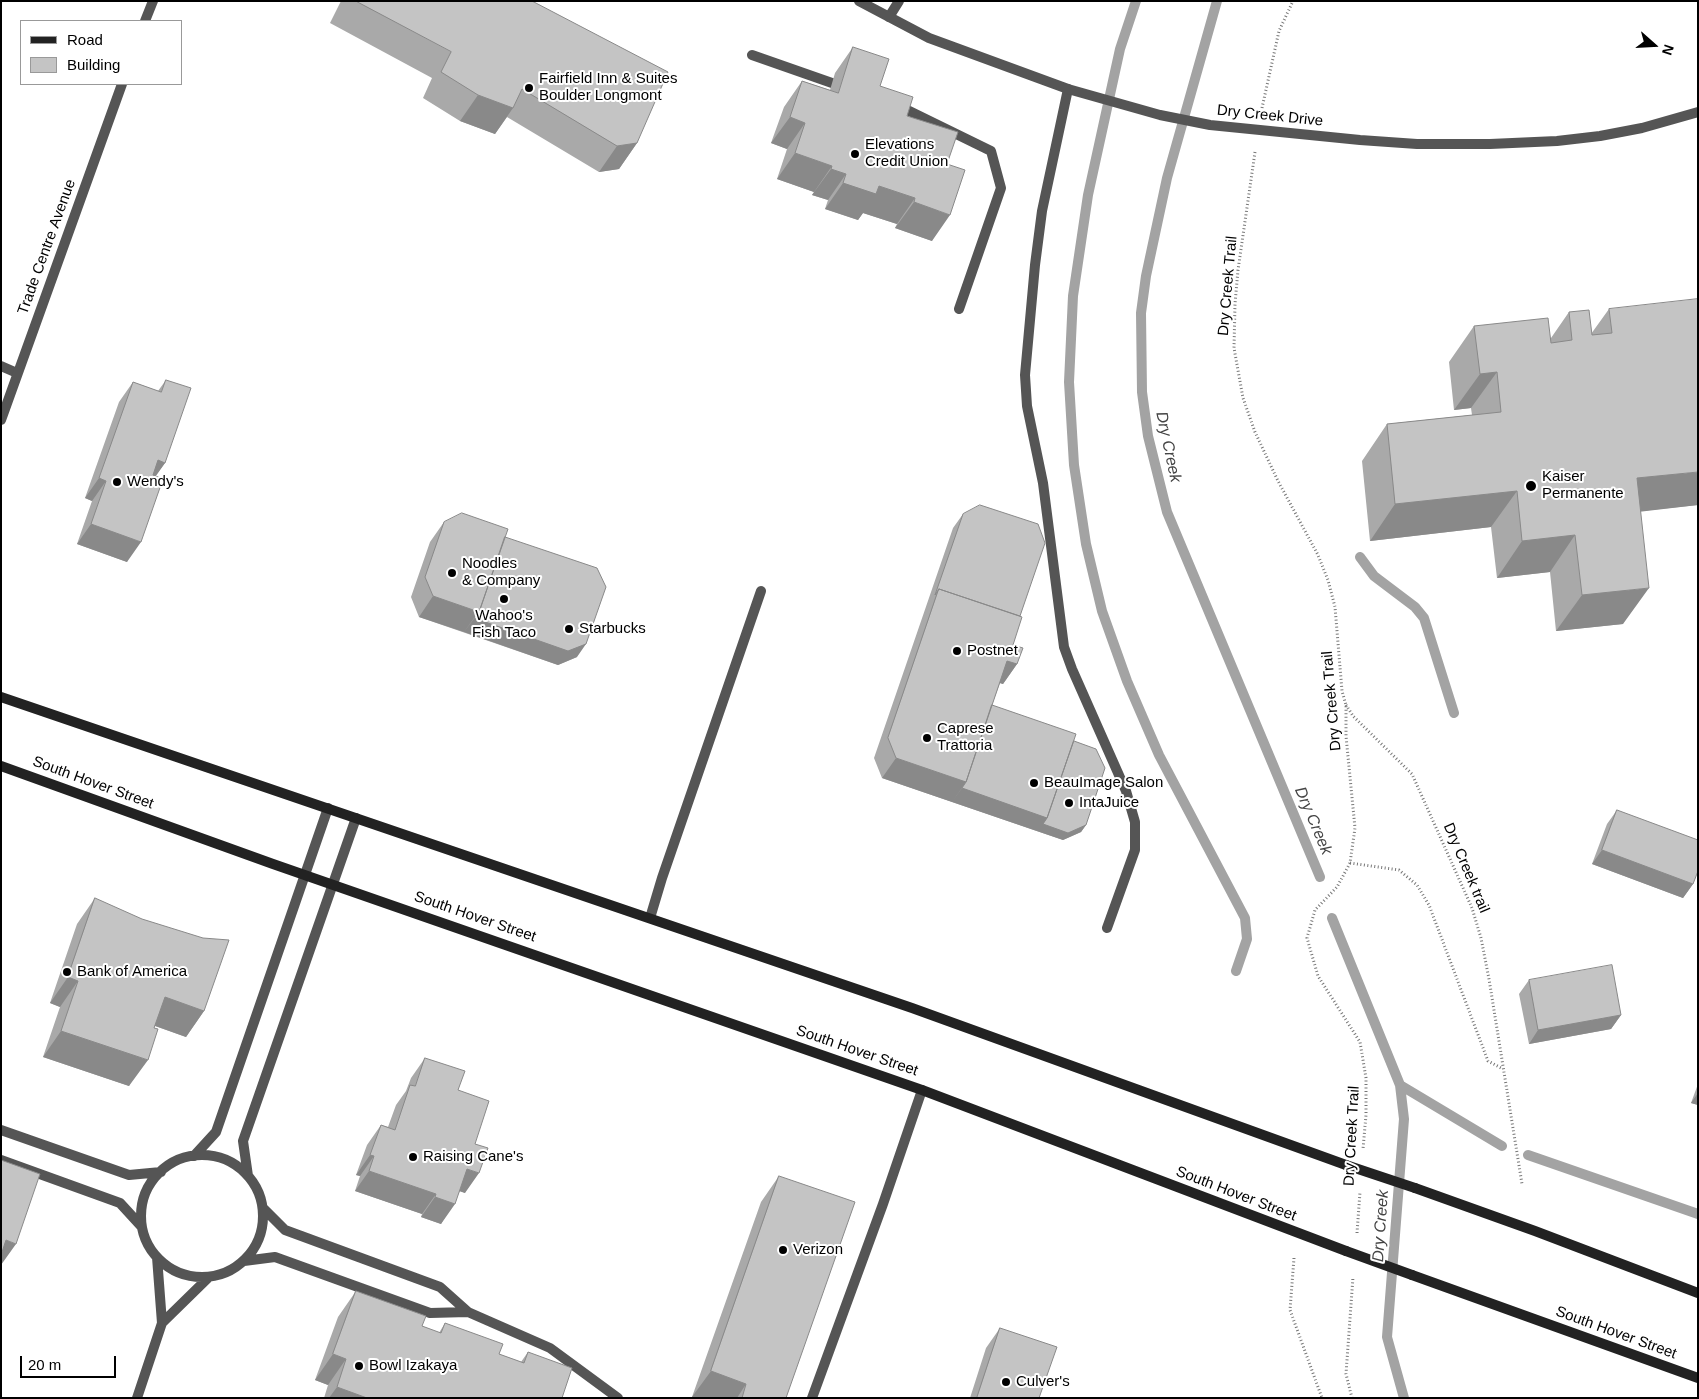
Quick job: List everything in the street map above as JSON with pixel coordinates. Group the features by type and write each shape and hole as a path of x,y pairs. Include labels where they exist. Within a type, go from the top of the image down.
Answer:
{"main road":[{"path":"1,698 912,1008 1346,1165 1535,1231 1698,1293"},
{"name":"South Hover Street","path":"1,766 306,875 922,1090 1346,1251 1698,1378"}],"street":[{"path":"145,20 153,1"},
{"name":"Dry Creek Drive","path":"859,1 929,38 1068,89 1160,115 1210,125 1417,144 1490,144 1557,141 1600,136 1642,128 1698,112"},
{"path":"889,17 900,1"},
{"path":"752,55 832,83"},
{"name":"Trade Centre Avenue","path":"1,420 122,85"},
{"path":"1068,89 1046,193 1037,248 1026,357 1025,392 1043,483 1064,647 1126,791 1135,822 1135,850 1107,928"},
{"path":"885,101 902,107 991,151 1001,188 959,309"},
{"path":"1,366 17,373"},
{"path":"650,918 761,591"},
{"path":"194,1156 216,1132 328,808"},
{"path":"248,1176 243,1141 356,818"},
{"path":"812,1398 883,1204 922,1090"},
{"path":"1,1130 129,1175 161,1172"},
{"path":"208,1155 228,1160 245,1172 257,1189 263,1208 262,1227 256,1246 244,1261 228,1272 209,1277 189,1276 172,1270 156,1257 146,1241 141,1220 143,1199 152,1180 168,1165 186,1156 194,1156 208,1155"},
{"path":"1,1160 120,1203 142,1227"},
{"path":"263,1208 285,1230 440,1287 468,1312 550,1348 618,1398"},
{"path":"137,1398 162,1324 156,1257"},
{"path":"244,1261 275,1257 430,1313 468,1312"},
{"path":"162,1324 209,1277"}],"path":[{"name":"Dry Creek Trail","path":"1293,1 1280,26 1258,130 1235,304 1234,348 1243,398 1255,432 1278,481 1318,555 1328,580 1335,606 1342,691 1346,705 1346,736 1355,828 1350,863 1337,887 1315,910 1307,938 1318,976 1360,1042 1366,1078 1363,1155"},
{"name":"Dry Creek trail","path":"1346,705 1353,716 1412,774 1472,908 1481,938 1522,1184"},
{"path":"1350,863 1399,870 1416,885 1429,905 1488,1061 1504,1069"},
{"name":"Dry Creek Trail","path":"1357,1235 1361,1185"},
{"path":"1294,1258 1290,1310 1322,1398"},
{"path":"1352,1398 1346,1374 1354,1275"}],"building":[{"name":"Fairfield Inn & Suites Boulder Longmont","path":"356,1 532,1 668,72 637,143 617,146 522,89 513,108 478,95 441,72 451,52"},
{"path":"853,47 889,59 880,86 913,97 907,116 958,132 947,164 965,170 950,215 914,202 915,198 879,186 876,194 843,183 846,174 831,169 832,166 795,153 805,123 790,117 802,81 838,93"},
{"name":"Kaiser Permanente","path":"1698,299 1698,472 1637,478 1649,588 1582,595 1575,535 1522,541 1517,491 1395,504 1387,424 1501,412 1497,372 1480,374 1474,326 1548,318 1551,343 1572,340 1569,312 1589,310 1592,335 1612,333 1609,309"},
{"name":"Wendy's","path":"166,380 191,388 165,463 158,460 153,475 163,479 141,542 91,524 106,481 99,478 133,382 161,392"},
{"path":"980,505 1038,524 1045,543 1020,616 939,589 935,595 963,514"},
{"name":"Noodles & Company","path":"462,513 508,529 479,612 433,596 425,577 444,522"},
{"path":"505,537 597,568 606,587 586,644 568,651 474,618 479,612"},
{"path":"939,589 1022,617 1013,645 1023,648 1017,664 1007,661 966,782 896,758 888,738"},
{"path":"992,705 1076,734 1047,818 962,788 966,782"},
{"name":"IntaJuice","path":"1074,741 1096,749 1105,768 1086,825 1068,833 1043,824 1047,818"},
{"path":"1617,810 1698,840 1698,871 1693,884 1602,850"},
{"path":"95,898 142,919 203,938 229,940 204,1011 165,997 154,1028 158,1029 148,1060 61,1031 78,981 68,977"},
{"path":"1612,965 1621,1015 1538,1030 1529,980"},
{"name":"Raising Cane's","path":"425,1058 465,1071 458,1090 489,1101 475,1144 488,1148 479,1173 467,1169 455,1204 435,1197 436,1194 369,1171 374,1156 370,1155 381,1125 395,1130 410,1085 415,1086"},
{"path":"1,1160 40,1174 16,1244 6,1240 1,1255"},
{"path":"779,1176 855,1202 786,1398 742,1398 746,1384 711,1371"},
{"path":"356,1291 426,1316 422,1326 441,1333 445,1323 503,1344 499,1354 524,1363 528,1352 572,1368 562,1398 367,1398 337,1387 346,1359 333,1354"},
{"path":"1000,1328 1057,1347 1039,1398 977,1398"}],"waterway":[{"path":"1136,1 1120,49 1088,195 1073,296 1069,382 1074,465 1086,544 1102,611 1127,681 1159,755 1245,918 1247,939 1236,971"},
{"name":"Dry Creek","path":"1217,1 1167,178 1146,276 1141,313 1142,392 1148,436 1167,512 1320,877"},
{"path":"1360,557 1374,576 1415,607 1424,618 1454,713"},
{"name":"Dry Creek","path":"1332,918 1400,1085 1404,1119 1387,1337 1404,1398"},
{"path":"1400,1085 1502,1146"},
{"path":"1528,1155 1698,1214"}],"place":[{"name":"Fairfield Inn & Suites Boulder Longmont","path":"529,88"},
{"name":"Elevations Credit Union","path":"855,154"},
{"name":"Wendy's","path":"117,482"},
{"name":"Kaiser Permanente","path":"1531,486"},
{"name":"Noodles & Company","path":"452,573"},
{"name":"Wahoo's Fish Taco","path":"504,599"},
{"name":"Starbucks","path":"569,629"},
{"name":"Postnet","path":"957,651"},
{"name":"Caprese Trattoria","path":"927,738"},
{"name":"BeauImage Salon","path":"1034,783"},
{"name":"IntaJuice","path":"1069,803"},
{"name":"Bank of America","path":"67,972"},
{"name":"Raising Cane's","path":"413,1157"},
{"name":"Verizon","path":"783,1250"},
{"name":"Bowl Izakaya","path":"359,1366"},
{"name":"Culver's","path":"1006,1382"}]}
